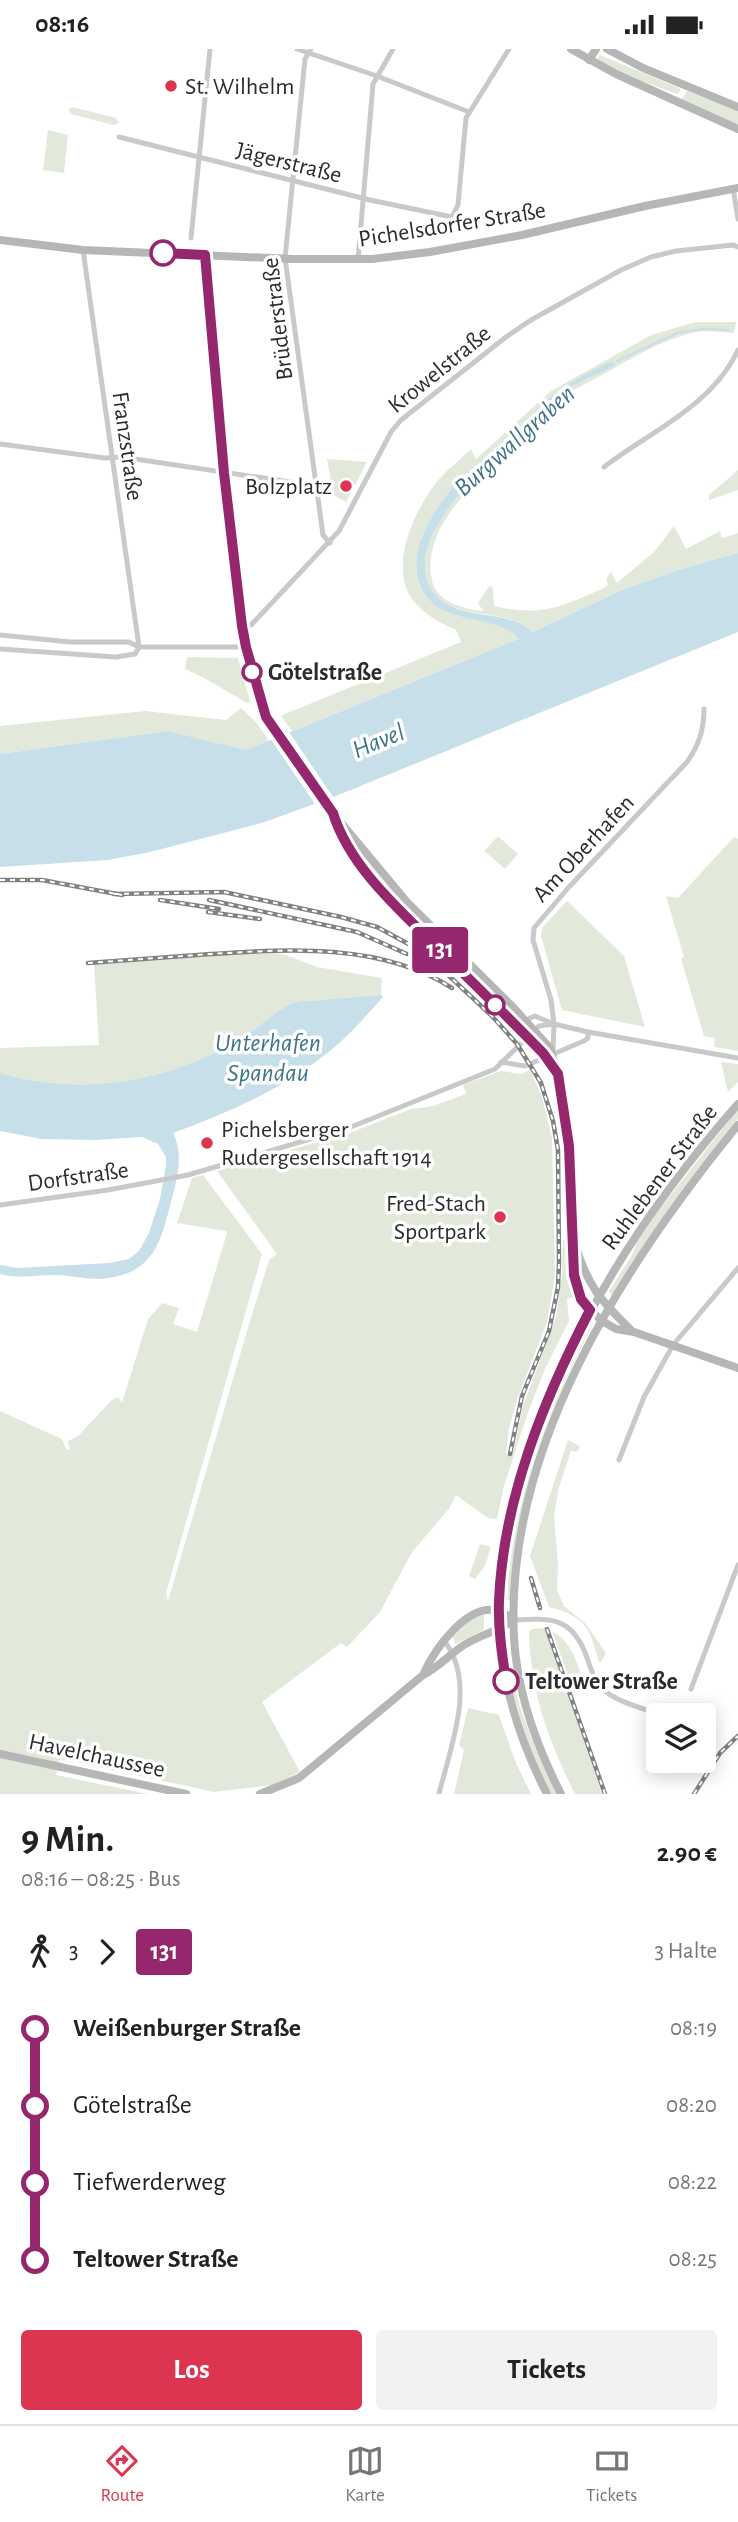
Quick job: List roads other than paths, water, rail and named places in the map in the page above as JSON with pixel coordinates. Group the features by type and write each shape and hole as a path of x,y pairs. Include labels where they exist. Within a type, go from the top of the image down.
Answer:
{"street":[{"path":"191,238 210,49"},
{"path":"297,49 310,51 469,112 509,49"},
{"path":"358,260 373,84 393,49"},
{"path":"570,49 738,129"},
{"path":"589,60 596,49"},
{"path":"607,49 643,68 738,107"},
{"name":"Brüderstraße","path":"310,51 305,59 285,258 323,535 330,543"},
{"name":"Jägerstraße","path":"119,137 363,198 452,217 458,205 469,112"},
{"path":"736,188 738,219"},
{"name":"Pichelsdorfer Straße","path":"0,240 83,250 358,260 460,247 736,188"},
{"name":"Krowelstraße","path":"242,626 251,625 330,543 396,426 506,337 531,320 650,257 702,248 738,247"},
{"name":"Franzstraße","path":"83,250 139,647"},
{"path":"205,255 224,473 242,626 263,710 333,813 407,902 526,1020 550,1056 558,1074 569,1146 575,1284 581,1299 602,1321 616,1329 634,1332 738,1368"},
{"path":"604,467 716,386 730,368 738,351"},
{"path":"0,444 122,457 317,487"},
{"path":"0,635 70,642 129,642 139,647 246,647"},
{"path":"0,649 117,657 135,654 139,647"},
{"name":"Am Oberhafen","path":"554,1024 551,1000 533,940 534,928 687,762 704,729 704,709"},
{"path":"333,813 338,831 348,847 394,904 550,1056"},
{"path":"526,1020 535,1016 554,1024 589,1032 738,1058"},
{"path":"526,1020 527,1036"},
{"path":"501,1062 539,1026 554,1024"},
{"path":"550,1056 554,1024"},
{"path":"501,1062 525,1066 584,1041 589,1032"},
{"name":"Dorfstraße","path":"0,1205 188,1175 351,1127 495,1069 501,1062"},
{"name":"Ruhlebener Straße","path":"547,1794 527,1753 515,1719 506,1681 500,1630 499,1611 507,1539 528,1455 551,1391 598,1296 656,1208 738,1104"},
{"name":"Ruhlebener Straße","path":"561,1794 541,1749 523,1693 514,1641 516,1565 530,1492 564,1398 602,1321 671,1213 738,1125"},
{"path":"572,1234 588,1280 598,1296 634,1332"},
{"path":"619,1460 644,1397 673,1345 738,1268"},
{"path":"691,1689 737,1568"},
{"path":"424,1675 428,1664 466,1617 475,1613 499,1611 514,1620 550,1619 565,1625 580,1639 591,1670 603,1689 611,1695 646,1709"},
{"path":"260,1794 299,1778 453,1653 467,1643 500,1630 514,1620"},
{"path":"439,1794 461,1701 459,1674 453,1653 445,1643"},
{"name":"Havelchaussee","path":"0,1754 186,1794"}],"water":[{"name":"Havel","path":"609,362 617,364 555,398 469,483 451,506 436,529 427,552 426,574 435,594 457,609 510,620 533,632 622,590 738,553 738,632 336,796 262,823 108,860 0,867 0,754 168,731 246,750 518,639 503,627 452,614 432,603 422,591 417,577 418,549 429,521 445,497 472,468 553,395"},
{"name":"Unterhafen Spandau","path":"381,995 383,997 350,1033 311,1066 244,1104 173,1133 178,1150 175,1185 159,1242 146,1262 124,1275 101,1279 0,1274 0,1265 17,1268 110,1263 129,1259 139,1251 149,1233 160,1199 166,1157 158,1144 142,1137 42,1139 0,1131 0,1073 63,1084 125,1081 155,1075 214,1053 242,1038 282,1008 296,1002"}],"waterway":[{"path":"617,361 677,333 701,329 729,330"}],"railway":[{"path":"0,880 42,880 122,895"},
{"path":"114,894 224,892 377,927 414,947 433,961 492,1016 517,1044 541,1083 553,1121 558,1150 559,1262 558,1287 549,1331 522,1396 510,1454"},
{"path":"160,900 219,909"},
{"path":"209,900 357,932 407,954"},
{"path":"208,912 260,919"},
{"path":"88,963 241,952 335,952 396,963 425,973 452,988"},
{"path":"531,1578 540,1608"},
{"path":"547,1629 605,1794"},
{"path":"694,1794 720,1753 738,1736"}],"place":[{"name":"St. Wilhelm","path":"171,86"},
{"name":"Bolzplatz","path":"346,486"},
{"name":"Götelstraße","path":"252,672"},
{"name":"Pichelsberger Rudergesellschaft 1914","path":"207,1143"},
{"name":"Fred-Stach Sportpark","path":"500,1217"},
{"name":"Teltower Straße","path":"506,1681"}],"water label":[{"name":"Burgwallgraben","path":"514,440"}]}
